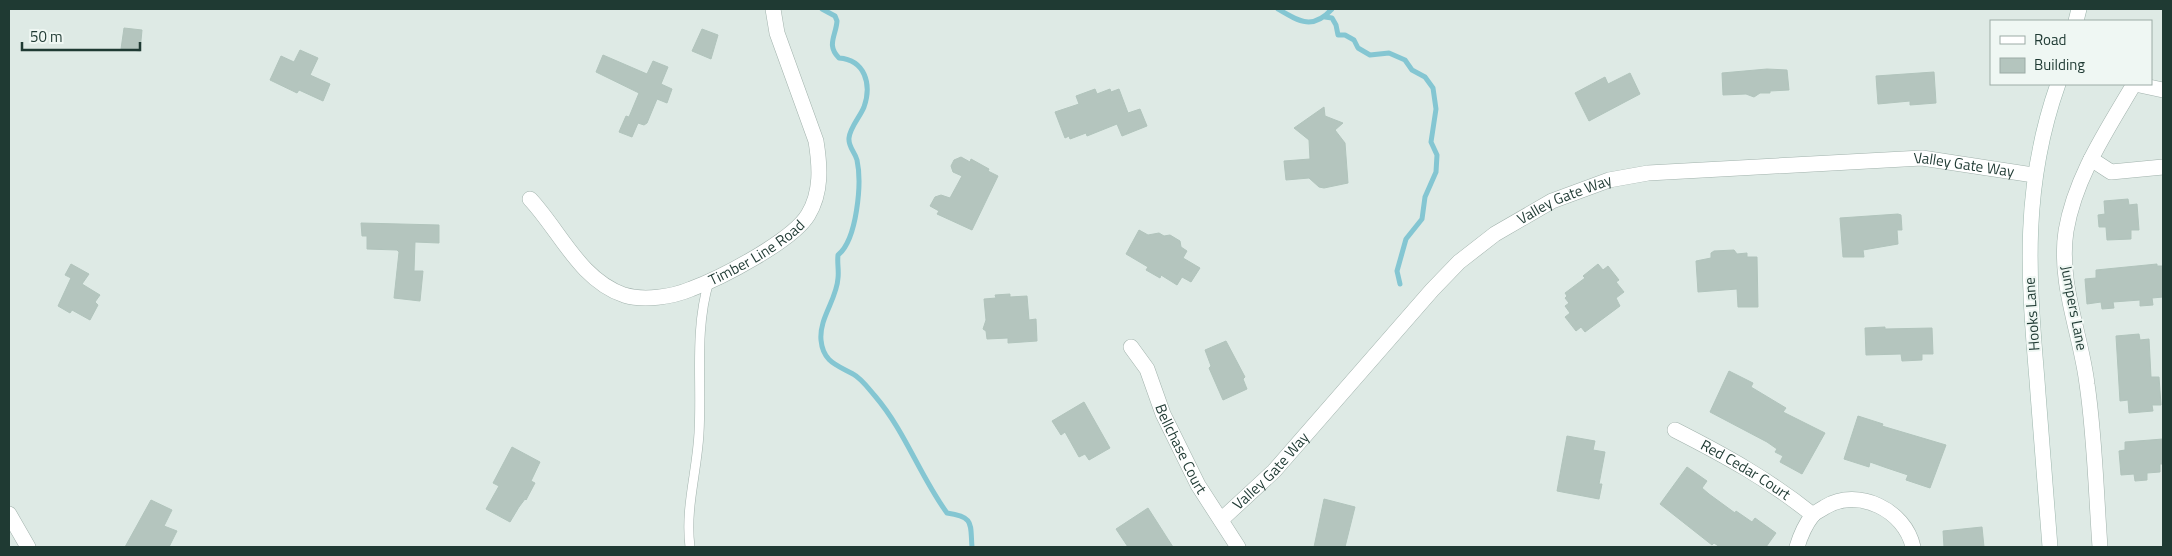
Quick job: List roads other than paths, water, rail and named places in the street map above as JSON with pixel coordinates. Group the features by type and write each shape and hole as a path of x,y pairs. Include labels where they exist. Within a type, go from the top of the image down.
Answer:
{"street":[{"name":"Timber Line Road","path":"530,199 555,228 591,276 608,288 626,295 646,297 672,295 710,282 793,233 808,215 816,199 820,178 816,141 777,33 773,9"},
{"name":"Hooks Lane","path":"2050,547 2029,269 2034,175 2042,135 2058,85"},
{"name":"Jumpers Lane","path":"2100,547 2088,386 2081,346 2069,299 2064,256 2070,213 2090,159 2134,85"},
{"path":"2140,85 2163,90"},
{"name":"Valley Gate Way","path":"1221,520 1274,471 1432,290 1459,262 1495,234 1552,201 1609,180 1648,173 1797,164 1922,158 2034,175"},
{"path":"2090,159 2111,172 2163,167"},
{"name":"Bellchase Court","path":"1130,346 1147,369 1177,446 1198,485 1238,547"},
{"name":"Red Cedar Court","path":"1675,430 1744,465 1780,489 1813,515"},
{"path":"1797,547 1813,515 1831,504 1844,500 1869,502 1897,518 1911,537 1912,547"},
{"path":"9,514 28,547"}],"lane":[{"path":"690,547 689,509 699,434 700,327 703,303 710,282"}],"waterway":[{"path":"822,9 835,16 837,21 832,45 835,53 839,58 855,63 860,68 864,75 867,90 864,107 851,130 849,138 857,160 859,182 854,224 850,237 838,255 837,286 821,332 822,347 832,362 862,381 886,410 947,513 967,519 971,527 972,547"},
{"path":"1278,9 1306,22 1319,20 1332,9"},
{"path":"1325,17 1332,18 1338,35 1345,35 1354,40 1358,48 1370,55 1389,53 1405,60 1412,70 1425,77 1433,88 1436,109 1431,142 1437,155 1436,172 1425,197 1422,219 1406,239 1397,271 1400,284"}]}
